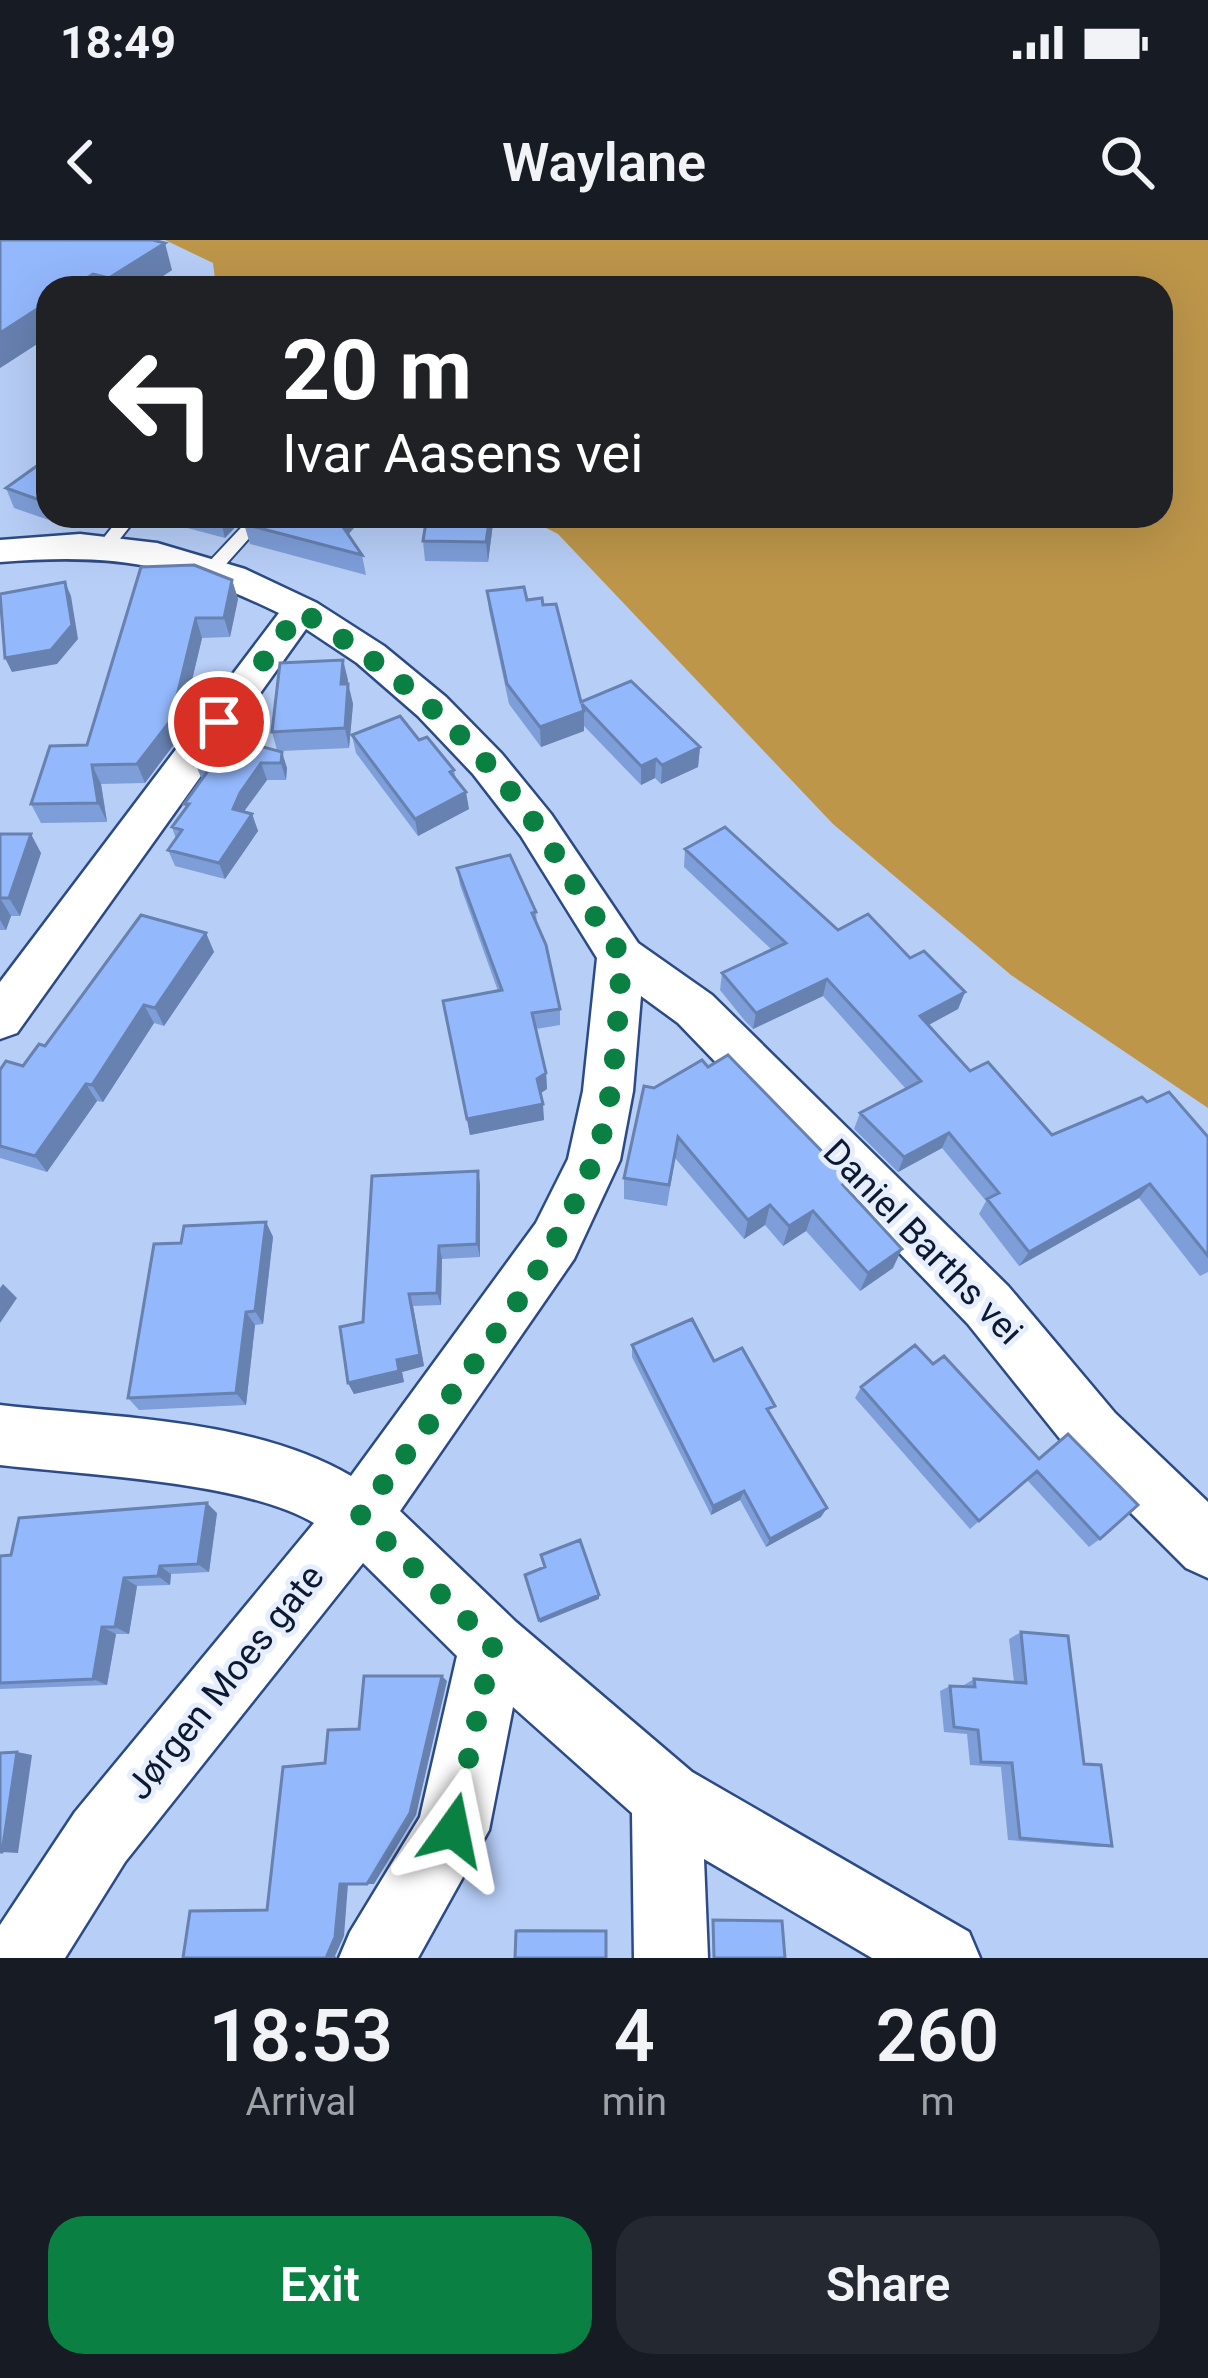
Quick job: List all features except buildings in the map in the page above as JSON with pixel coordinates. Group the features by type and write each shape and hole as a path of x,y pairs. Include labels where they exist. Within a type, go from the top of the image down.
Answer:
{"street":[{"path":"0,551 118,531 164,554 259,584 408,684 468,742 536,826 622,956"},
{"path":"0,1019 300,611"},
{"name":"Jørgen Moes gate","path":"22,1958 125,1804 360,1516 555,1240 594,1160 608,1091 622,956"},
{"name":"Daniel Barths vei","path":"622,956 695,1009 728,1041 988,1305 1094,1434 1208,1546"},
{"path":"0,1435 231,1463 305,1483 360,1516 493,1645 667,1797 943,1958"},
{"path":"376,1958 453,1830 493,1645"},
{"path":"667,1797 671,1958"}],"lane":[{"path":"213,568 249,528"}],"shaded area":[{"path":"165,240 1208,240 1208,1108 1011,975 833,824 558,534 546,528 1173,528 1173,276 215,276 213,263"}],"route":[{"path":"219,722 300,611 408,684 468,742 536,826 622,956 608,1091 594,1160 555,1240 438,1412 360,1516 493,1645 453,1830"}]}
